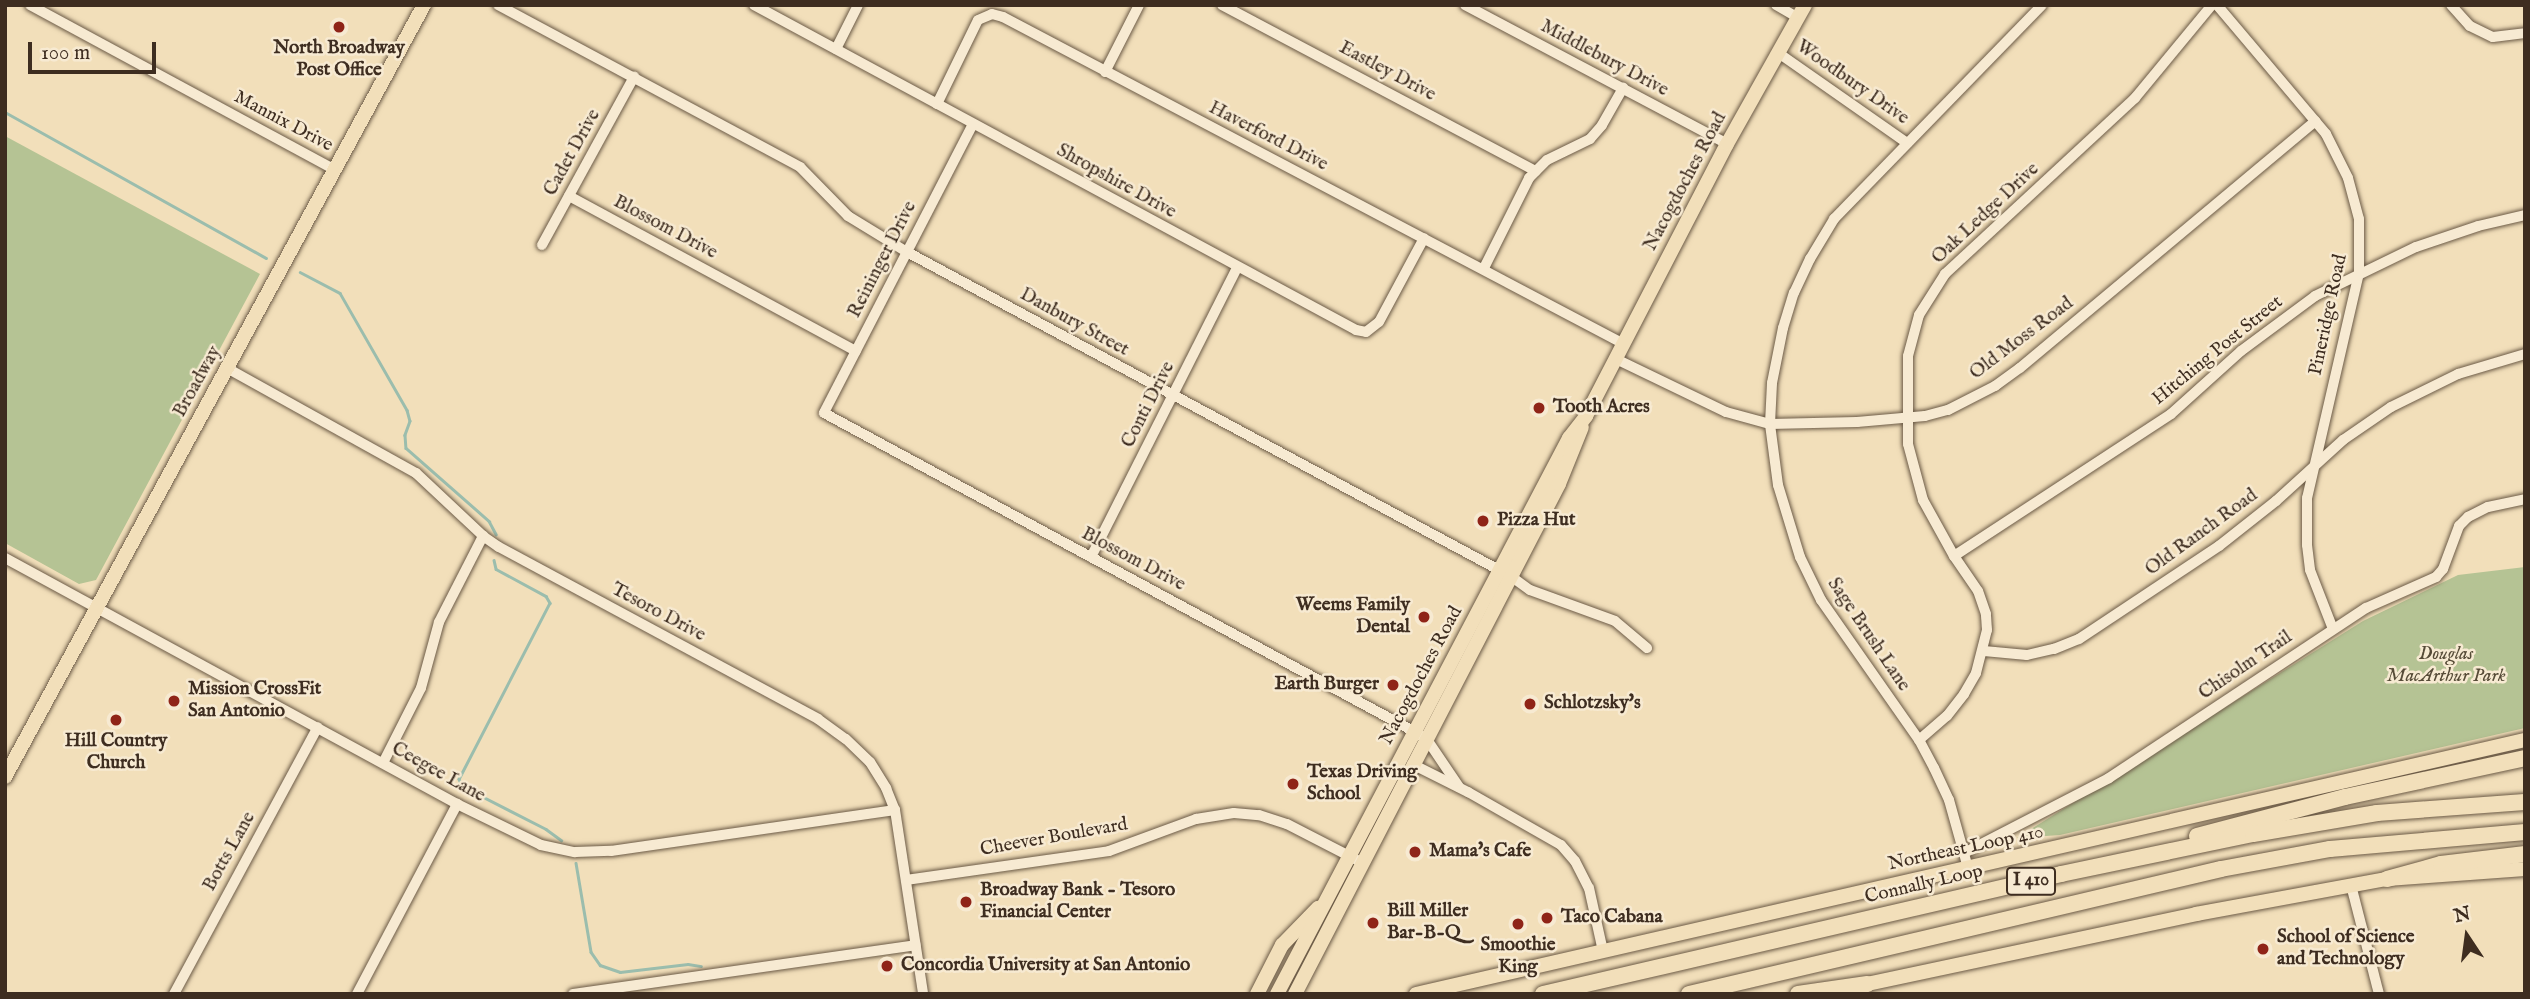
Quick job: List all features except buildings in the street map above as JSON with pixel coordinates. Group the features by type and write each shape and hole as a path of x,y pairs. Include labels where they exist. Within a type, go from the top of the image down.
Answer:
{"highway":[{"path":"2061,874 2285,812 2525,758"},
{"name":"Connally Loop","path":"1543,994 2061,874 2331,819 2525,802"},
{"name":"I 410","path":"1689,994 2221,869 2330,849 2525,832"},
{"path":"2387,879 2441,864 2525,854"},
{"path":"1798,994 1867,984"}],"main road":[{"name":"Broadway","path":"5,777 424,5"},
{"name":"Nacogdoches Road","path":"1295,994 1354,859 1505,573 1559,484 1586,416 1727,144 1801,11"},
{"name":"Nacogdoches Road","path":"1277,994 1324,903 1412,764 1420,735"},
{"name":"Northeast Loop 410","path":"1416,994 2525,740"},
{"path":"2398,767 2525,751"},
{"path":"1834,994 1867,984 2196,914 2351,885 2387,879 2525,869"},
{"path":"1257,994 1282,946 1297,926 1324,903"},
{"path":"1306,972 1310,994"}],"street":[{"name":"Mannix Drive","path":"30,5 335,170"},
{"name":"Danbury Street","path":"498,5 800,167 848,216 907,251 1173,397 1505,573 1530,590 1615,621 1647,648"},
{"name":"Shropshire Drive","path":"754,5 1356,330 1366,332 1379,323 1424,238"},
{"path":"836,49 858,5"},
{"path":"1105,72 1139,5"},
{"name":"Middlebury Drive","path":"1465,5 1727,144"},
{"name":"Woodbury Drive","path":"1776,5 1801,11"},
{"name":"Sage Brush Lane","path":"1968,868 1945,792 1919,740 1821,600 1787,523 1778,485 1770,424 1775,358 1783,328 1810,259 1846,204 2042,5"},
{"name":"Pineridge Road","path":"2214,5 2315,121 2337,153 2352,189 2361,236 2359,272 2307,498 2306,545 2310,570 2333,629"},
{"name":"Oak Ledge Drive","path":"1984,651 1987,630 1984,606 1936,525 1915,477 1908,444 1906,416 1910,343 1919,315 1935,287 2135,98 2214,5"},
{"path":"2451,5 2470,26 2493,37 2525,33"},
{"name":"Eastley Drive","path":"1226,6 1536,171"},
{"name":"Haverford Drive","path":"937,104 978,20 992,14 1484,268 1624,344"},
{"name":"Woodbury Drive","path":"1777,52 1907,143"},
{"name":"Cadet Drive","path":"542,245 634,77"},
{"path":"1484,268 1529,178 1547,160 1590,139 1607,118 1623,88"},
{"name":"Old Moss Road","path":"1616,359 1726,412 1770,424 1857,422 1948,410 2003,380 2315,121"},
{"name":"Reininger Drive","path":"824,413 973,124"},
{"name":"Blossom Drive","path":"569,196 856,351"},
{"name":"Hitching Post Street","path":"1954,556 2171,414 2258,338 2315,296 2359,272 2438,239 2525,215"},
{"name":"Conti Drive","path":"1091,557 1237,268"},
{"name":"Old Ranch Road","path":"1984,651 2027,655 2054,649 2079,639 2218,546 2276,501 2343,440 2391,407 2458,374 2525,354"},
{"name":"Tesoro Drive","path":"227,368 416,473 483,537 834,729 870,762 886,788 895,810 923,994"},
{"name":"Blossom Drive","path":"824,413 1420,735"},
{"name":"Chisolm Trail","path":"1964,853 2109,778 2333,629 2395,592 2436,577 2443,569 2459,526 2468,517 2488,507 2525,499"},
{"path":"383,762 421,688 439,622 483,537"},
{"name":"Ceegee Lane","path":"5,558 457,804 528,841 559,850 591,853 895,810"},
{"path":"1919,740 1947,716 1964,694 1984,651"},
{"name":"Botts Lane","path":"174,994 318,727"},
{"path":"1420,735 1459,787"},
{"path":"1412,764 1544,833 1569,853 1589,888 1603,951"},
{"path":"357,994 457,804"},
{"name":"Cheever Boulevard","path":"906,880 1109,850 1196,819 1234,813 1259,815 1287,824 1354,859"},
{"path":"2351,885 2379,994"},
{"path":"573,994 604,992 916,945"}],"green space":[{"path":"5,136 260,274 96,580 79,584 5,543"},
{"name":"Douglas MacArthur Park","path":"2525,567 2525,728 2060,835 2017,838 2363,621 2458,575"}],"waterway":[{"path":"5,112 266,258"},
{"path":"300,272 340,293 407,410 410,421 405,435 406,448 489,521 496,534"},
{"path":"494,560 496,569 546,596 550,603 459,779 462,786 546,829 561,840"},
{"path":"576,863 591,952 600,965 620,972 688,964 701,966"}],"place":[{"name":"North Broadway Post Office","path":"339,27"},
{"name":"Tooth Acres","path":"1539,408"},
{"name":"Pizza Hut","path":"1483,521"},
{"name":"Weems Family Dental","path":"1424,617"},
{"name":"Earth Burger","path":"1393,685"},
{"name":"Mission CrossFit San Antonio","path":"174,701"},
{"name":"Schlotzsky's","path":"1530,704"},
{"name":"Hill Country Church","path":"116,720"},
{"name":"Texas Driving School","path":"1293,784"},
{"name":"Mama's Cafe","path":"1415,852"},
{"name":"Broadway Bank - Tesoro Financial Center","path":"966,902"},
{"name":"Taco Cabana","path":"1547,918"},
{"name":"Bill Miller Bar-B-Q","path":"1373,923"},
{"name":"Smoothie King","path":"1518,924"},
{"name":"School of Science and Technology","path":"2263,949"},
{"name":"Concordia University at San Antonio","path":"887,966"}]}
